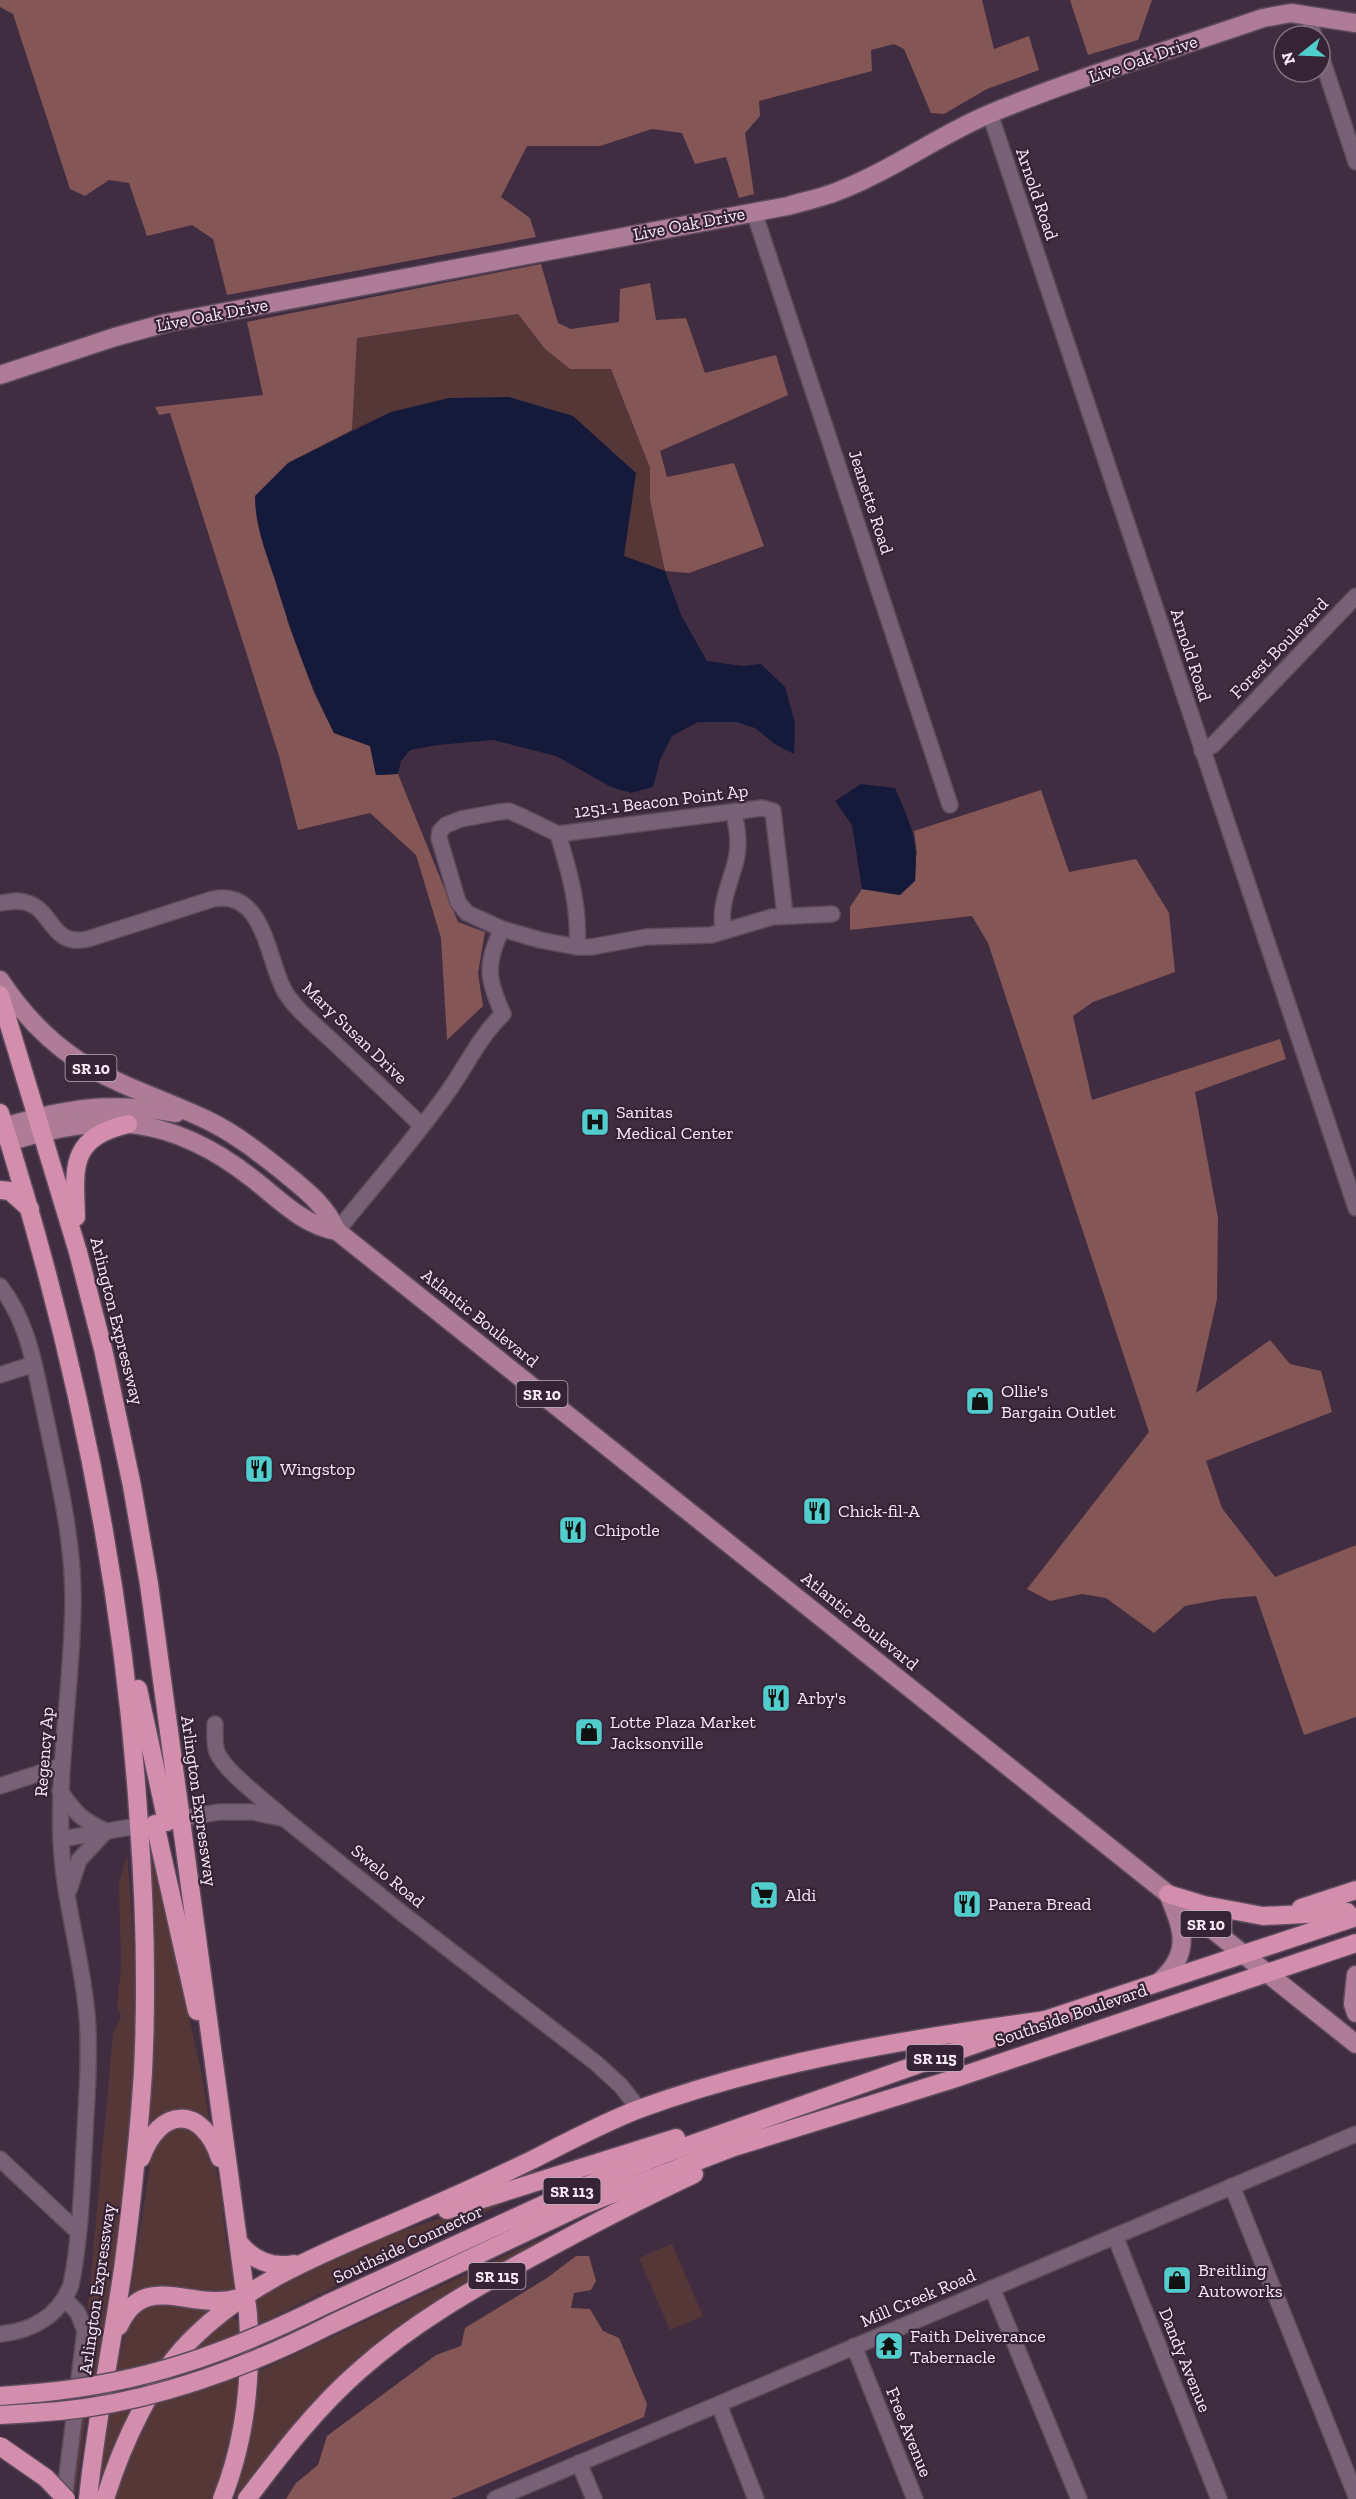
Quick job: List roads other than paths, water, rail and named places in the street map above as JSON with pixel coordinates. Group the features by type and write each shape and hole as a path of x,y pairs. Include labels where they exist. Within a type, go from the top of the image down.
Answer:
{"highway":[{"path":"0,995 41,1124"},
{"name":"Arlington Expressway","path":"41,1124 103,1349 136,1506 161,1823 145,1928 141,2095 133,2185 88,2499"},
{"path":"78,1252 75,1182 80,1154 94,1137 128,1124"},
{"name":"Arlington Expressway","path":"3,1131 30,1210 71,1364 110,1561 129,1702 161,1823 221,2115 240,2244 250,2354 247,2405 242,2437 222,2499"},
{"path":"0,1190 10,1191 30,1210"},
{"path":"110,1561 221,2115"},
{"path":"1263,1916 1313,1905 1356,1890"},
{"path":"1168,1894 1204,1905 1263,1916 1356,1911"},
{"name":"Southside Boulevard","path":"825,2096 1356,1917"},
{"name":"Southside Boulevard","path":"800,2128 1356,1943"},
{"path":"368,2235 639,2109 750,2075 930,2035 1046,2020"},
{"name":"SR 115","path":"105,2499 122,2450 138,2417 164,2375 193,2337 246,2294 307,2260 368,2235 634,2151 825,2096"},
{"name":"Southside Connector","path":"0,2396 98,2385 154,2373 226,2351 263,2336 327,2304 573,2191 667,2153 825,2096"},
{"path":"133,2185 142,2155 153,2133 167,2122 189,2120 202,2126 212,2138 220,2157 235,2211"},
{"name":"SR 113","path":"0,2415 98,2406 198,2381 273,2352 583,2205 731,2148 800,2128"},
{"name":"SR 115","path":"247,2499 294,2438 360,2369 432,2315 495,2277 585,2228 675,2183 800,2128"},
{"path":"240,2244 253,2256 273,2265 290,2265 307,2260"},
{"path":"108,2362 123,2316 129,2307 140,2298 159,2295 217,2301 231,2300 246,2294"},
{"path":"0,2446 46,2478 65,2499"}],"main road":[{"name":"Live Oak Drive","path":"0,375 115,337 166,323 788,206 838,191 885,169 952,131 990,114 1263,18 1291,13 1356,23"},
{"name":"Atlantic Boulevard","path":"0,980 40,1030 78,1060 110,1078 207,1120 249,1145 317,1199 337,1231"},
{"path":"41,1124 69,1110 109,1107 165,1112 207,1120"},
{"name":"Atlantic Boulevard","path":"3,1131 41,1124 88,1123 128,1124 168,1132 205,1147 239,1168 302,1218 337,1231 1356,2044"},
{"path":"1159,1982 1178,1963 1182,1944 1180,1921 1168,1894"},
{"path":"1356,1975 1353,2004 1356,2013"}],"street":[{"path":"1308,16 1310,24"},
{"path":"1330,84 1356,162"},
{"name":"Arnold Road","path":"990,114 1356,1208"},
{"name":"Jeanette Road","path":"754,212 950,804"},
{"name":"Forest Boulevard","path":"1202,751 1213,745 1356,596"},
{"name":"1251-1 Beacon Point Ap","path":"762,808 773,812 785,915 711,935 646,937 577,947 501,929 467,913 458,902 439,838 440,831 446,825 461,819 509,811 558,834 762,808"},
{"path":"723,930 721,918 723,902 736,858 738,840 734,812"},
{"path":"558,834 574,887 577,947"},
{"name":"Mary Susan Drive","path":"2,904 19,901 32,904 60,934 71,940 80,940 213,899 226,898 240,901 258,924 289,997 422,1126"},
{"path":"785,915 832,914"},
{"path":"337,1231 422,1126 448,1092 480,1041 503,1014 493,992 489,974 489,959 501,929"},
{"name":"Regency Ap","path":"0,1286 17,1311 30,1345 64,1502 72,1565 71,1658 61,1766 61,1839 67,1899 87,2018 85,2136 73,2276 64,2299 45,2321 18,2332 0,2334"},
{"path":"0,1375 34,1364"},
{"path":"215,1724 218,1754 227,1768 285,1819"},
{"path":"0,1786 61,1766"},
{"path":"60,1791 73,1810 86,1822 106,1832 79,1860 73,1873 67,1899"},
{"name":"Swelo Road","path":"61,1839 219,1812 253,1812 285,1819 403,1914 596,2063 621,2086 639,2109"},
{"name":"Mill Creek Road","path":"495,2499 1232,2186 1355,2139"},
{"path":"0,2159 77,2231"},
{"path":"1232,2186 1356,2496"},
{"name":"Dandy Avenue","path":"1115,2236 1219,2499"},
{"path":"992,2288 1079,2499"},
{"path":"64,2299 78,2313 85,2331 65,2499"},
{"name":"Free Avenue","path":"854,2346 915,2499"},
{"path":"718,2405 756,2499"},
{"path":"579,2463 594,2499"}],"water":[{"path":"509,397 573,416 636,473 624,556 665,571 682,617 707,661 742,666 761,664 785,687 795,723 794,754 776,745 755,728 736,722 698,722 672,736 660,760 653,787 631,793 611,787 556,756 493,740 410,750 401,761 398,774 376,775 370,746 334,733 308,676 287,617 261,537 255,496 288,463 391,412 449,398"},
{"path":"861,784 895,788 909,823 915,843 915,881 900,895 862,889 852,825 835,801"}],"place":[{"name":"Sanitas Medical Center","path":"595,1122"},
{"name":"Ollie's Bargain Outlet","path":"980,1401"},
{"name":"Wingstop","path":"259,1469"},
{"name":"Chick-fil-A","path":"817,1511"},
{"name":"Chipotle","path":"573,1530"},
{"name":"Arby's","path":"776,1698"},
{"name":"Lotte Plaza Market Jacksonville","path":"589,1732"},
{"name":"Aldi","path":"764,1895"},
{"name":"Panera Bread","path":"967,1904"},
{"name":"Breitling Autoworks","path":"1177,2280"},
{"name":"Faith Deliverance Tabernacle","path":"889,2346"}]}
